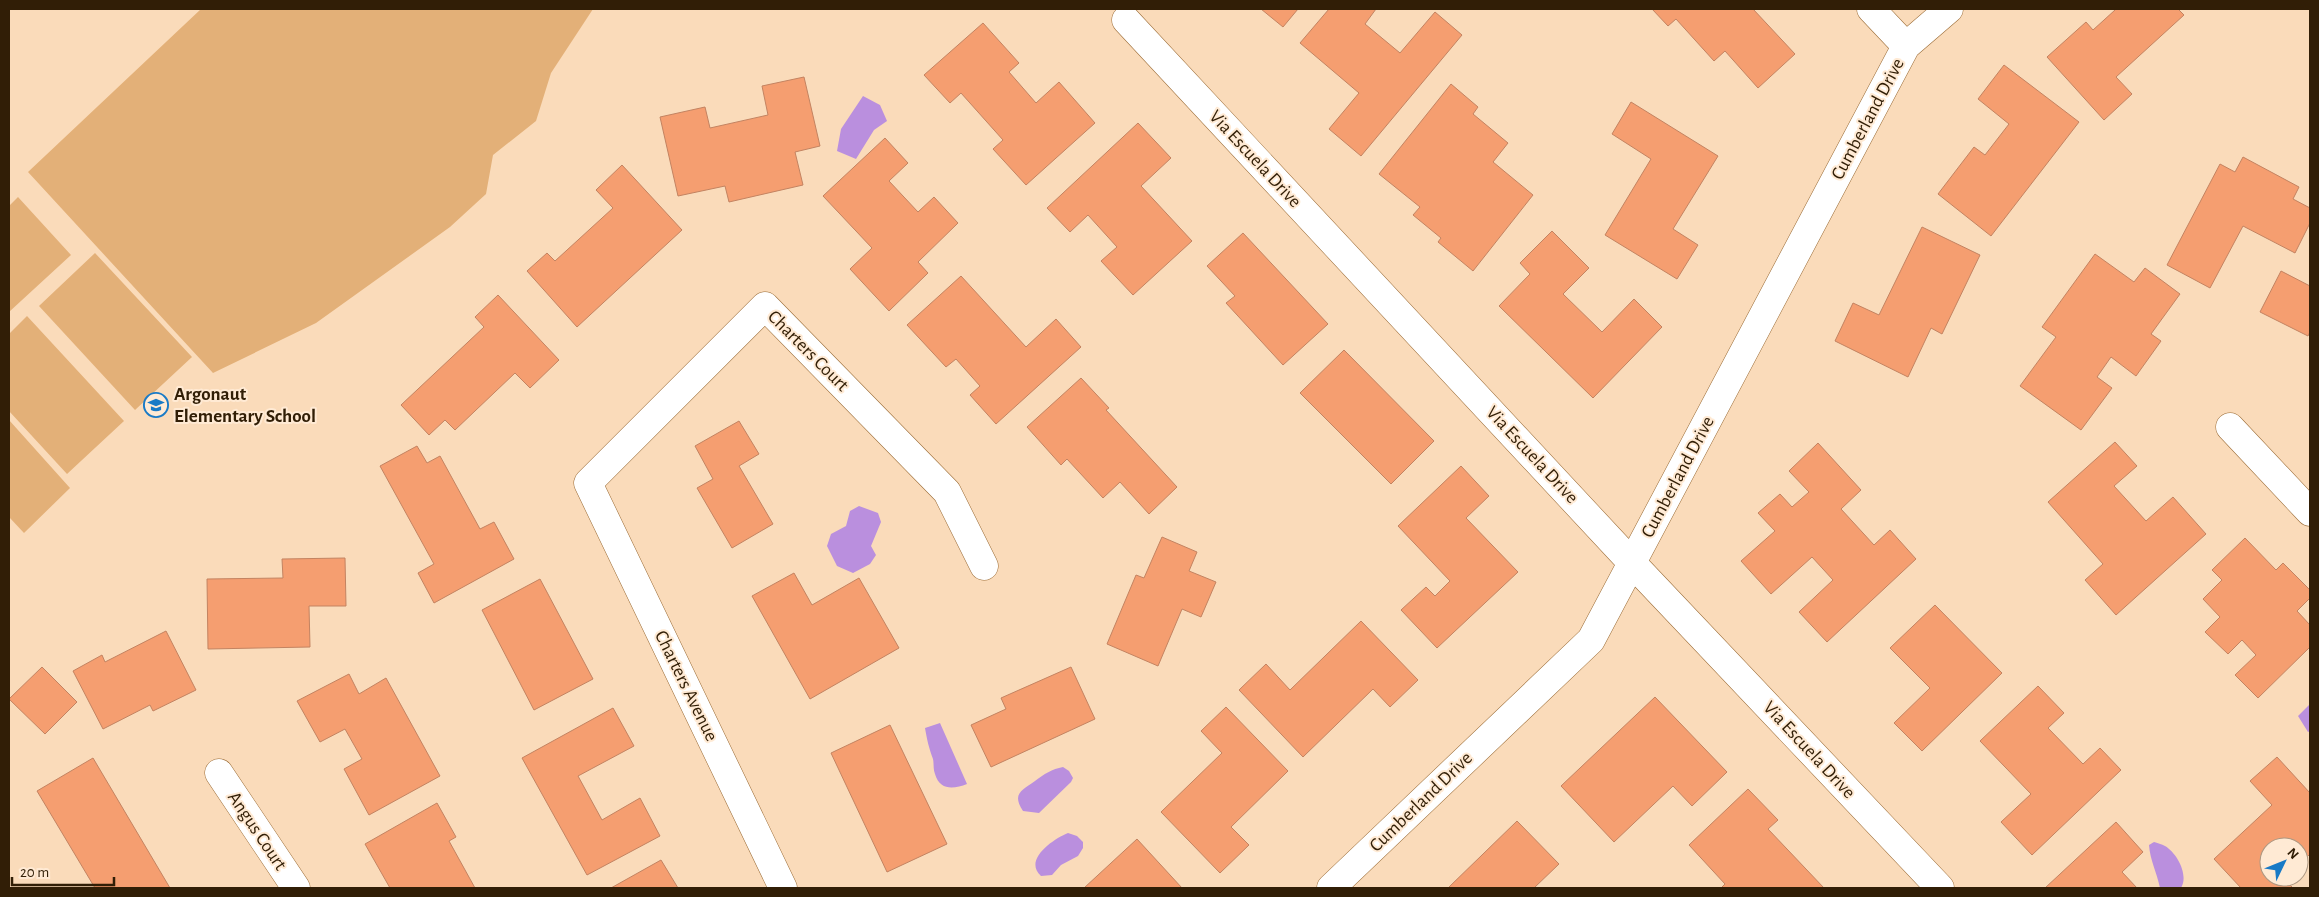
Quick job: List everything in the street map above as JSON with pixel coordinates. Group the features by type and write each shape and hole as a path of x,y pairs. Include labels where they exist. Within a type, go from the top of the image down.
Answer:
{"street":[{"path":"1871,9 1906,46"},
{"name":"Cumberland Drive","path":"1331,888 1592,640 1906,46 1949,9"},
{"name":"Via Escuela Drive","path":"1126,20 1633,564 1940,888"},
{"name":"Charters Court","path":"588,483 765,306 947,492 984,566"},
{"path":"2230,427 2310,512"},
{"name":"Charters Avenue","path":"588,483 783,888"},
{"name":"Angus Court","path":"219,773 296,888"}],"shaded area":[{"path":"201,9 593,9 551,73 536,121 493,155 486,194 450,227 316,323 213,373 28,172"},
{"path":"863,96 880,105 887,121 874,130 856,159 837,151 841,129"},
{"path":"18,197 71,255 9,312 9,206"},
{"path":"95,253 192,357 135,410 39,306"},
{"path":"27,316 124,421 67,474 9,411 9,334"},
{"path":"9,420 70,488 24,533 9,517"},
{"path":"859,506 878,513 881,522 871,546 876,555 870,564 853,573 837,566 827,546 831,534 846,526 850,511"},
{"path":"2310,704 2310,731 2308,732 2298,716"},
{"path":"940,723 967,784 952,788 944,786 937,780 925,728"},
{"path":"1063,767 1069,771 1073,778 1071,782 1039,813 1023,811 1018,800 1020,793 1045,774"},
{"path":"1068,833 1077,836 1083,842 1083,848 1078,856 1061,865 1052,875 1041,876 1036,870 1038,857 1048,845"},
{"path":"2154,842 2165,846 2177,859 2184,877 2181,888 2160,888 2149,845"}],"building":[{"path":"1261,9 1298,9 1283,27"},
{"path":"1329,9 1376,9 1365,24 1400,53 1435,12 1462,35 1361,156 1329,129 1359,93 1300,43"},
{"path":"1652,9 1753,9 1795,54 1758,88 1725,51 1714,61 1676,19 1668,26"},
{"path":"2113,9 2178,9 2184,15 2116,77 2132,94 2104,120 2047,57 2086,22 2093,30 2115,10"},
{"path":"983,23 1019,63 1009,72 1036,103 1059,82 1095,123 1026,185 993,149 1003,140 961,93 950,103 924,75"},
{"path":"2004,65 2079,122 1991,236 1938,194 1974,147 1985,155 2009,124 1978,99"},
{"path":"804,77 820,146 795,152 803,185 729,202 725,186 678,196 660,117 705,107 710,128 768,115 762,86"},
{"path":"1451,84 1478,107 1473,114 1508,143 1493,162 1533,195 1473,271 1438,242 1441,238 1413,215 1420,207 1379,174"},
{"path":"1631,102 1718,156 1673,229 1698,245 1677,279 1605,235 1651,159 1612,134"},
{"path":"1138,123 1171,158 1141,186 1192,241 1133,295 1101,261 1117,247 1088,215 1070,232 1047,208"},
{"path":"885,138 908,163 889,181 918,212 934,197 958,223 918,262 928,273 889,311 850,269 872,248 823,196"},
{"path":"2243,157 2299,187 2293,199 2310,208 2310,223 2295,253 2243,226 2210,288 2167,265 2220,164 2235,172"},
{"path":"622,165 682,230 577,327 527,271 547,253 555,261 613,208 596,190"},
{"path":"1922,227 1980,255 1942,334 1931,328 1908,377 1835,341 1853,303 1879,315"},
{"path":"1552,231 1589,268 1563,294 1602,332 1634,299 1662,327 1593,398 1499,306 1530,274 1520,263"},
{"path":"1243,233 1328,324 1283,365 1226,303 1235,296 1207,266"},
{"path":"2095,254 2134,282 2145,268 2180,294 2151,334 2161,341 2136,376 2111,357 2097,377 2112,388 2081,430 2020,386 2056,337 2042,327"},
{"path":"2281,271 2310,286 2310,332 2308,336 2260,312"},
{"path":"961,276 1026,347 1056,319 1081,347 996,424 970,395 980,386 956,359 946,367 907,325"},
{"path":"498,295 559,360 530,388 515,373 455,430 445,420 429,435 401,405 484,327 475,317"},
{"path":"1344,350 1434,441 1391,484 1300,393"},
{"path":"1081,378 1109,408 1106,410 1177,487 1149,514 1120,482 1103,498 1067,459 1061,465 1027,427"},
{"path":"739,421 759,454 739,466 773,524 732,548 697,488 713,479 695,446"},
{"path":"2115,442 2137,466 2114,486 2146,521 2173,497 2206,534 2116,615 2085,580 2103,564 2048,502"},
{"path":"1818,443 1861,490 1841,509 1874,545 1890,530 1916,559 1827,642 1799,612 1833,580 1812,557 1771,594 1741,561 1775,531 1758,513 1780,494 1792,507 1809,492 1789,471"},
{"path":"417,446 427,463 440,456 480,529 494,522 514,559 434,603 418,573 434,564 380,466"},
{"path":"1461,466 1489,496 1466,518 1518,572 1437,648 1401,610 1426,587 1435,596 1450,581 1398,526"},
{"path":"1162,537 1197,552 1189,571 1216,582 1201,617 1182,609 1158,666 1107,644 1136,575 1144,578"},
{"path":"2245,538 2276,570 2283,563 2310,590 2310,598 2297,611 2310,625 2310,647 2258,698 2235,675 2256,655 2242,640 2228,654 2205,632 2220,617 2203,599 2222,580 2212,570"},
{"path":"345,558 346,606 309,606 310,647 208,649 207,579 283,578 282,559"},
{"path":"794,573 812,605 859,578 899,648 810,699 752,596"},
{"path":"540,579 593,679 534,710 482,610"},
{"path":"1935,605 2002,673 1922,751 1894,723 1930,688 1890,648"},
{"path":"1361,621 1418,680 1390,707 1373,689 1303,757 1239,690 1266,664 1290,690"},
{"path":"166,631 196,690 153,711 150,705 103,729 73,671 102,655 105,662"},
{"path":"42,667 77,702 45,734 9,699"},
{"path":"1071,667 1095,719 991,767 971,725 1006,709 1001,698"},
{"path":"349,674 359,694 386,678 440,776 369,815 344,769 362,759 345,729 320,742 297,701"},
{"path":"2038,686 2064,713 2048,728 2083,764 2100,748 2121,770 2032,855 2001,822 2031,794 1980,741"},
{"path":"1655,697 1727,772 1692,806 1673,786 1614,842 1561,786"},
{"path":"1226,707 1288,771 1231,827 1249,845 1220,873 1161,812 1222,753 1201,731"},
{"path":"613,708 634,746 578,776 602,820 640,798 660,836 587,875 522,758"},
{"path":"890,725 947,844 887,872 831,753"},
{"path":"2277,757 2310,793 2309,855 2309,837 2259,837 2259,887 2293,888 2241,888 2214,859 2272,805 2250,781"},
{"path":"93,758 170,888 95,888 37,791"},
{"path":"1748,789 1778,820 1768,829 1824,888 1721,888 1725,884 1689,845"},
{"path":"437,803 456,837 449,841 475,888 390,888 365,844"},
{"path":"1517,821 1559,864 1534,888 1448,888"},
{"path":"2116,822 2143,852 2122,872 2137,888 2045,888"},
{"path":"1137,839 1182,888 1084,888"},
{"path":"661,860 678,888 611,888"}],"place":[{"name":"Argonaut Elementary School","path":"156,405"}]}
